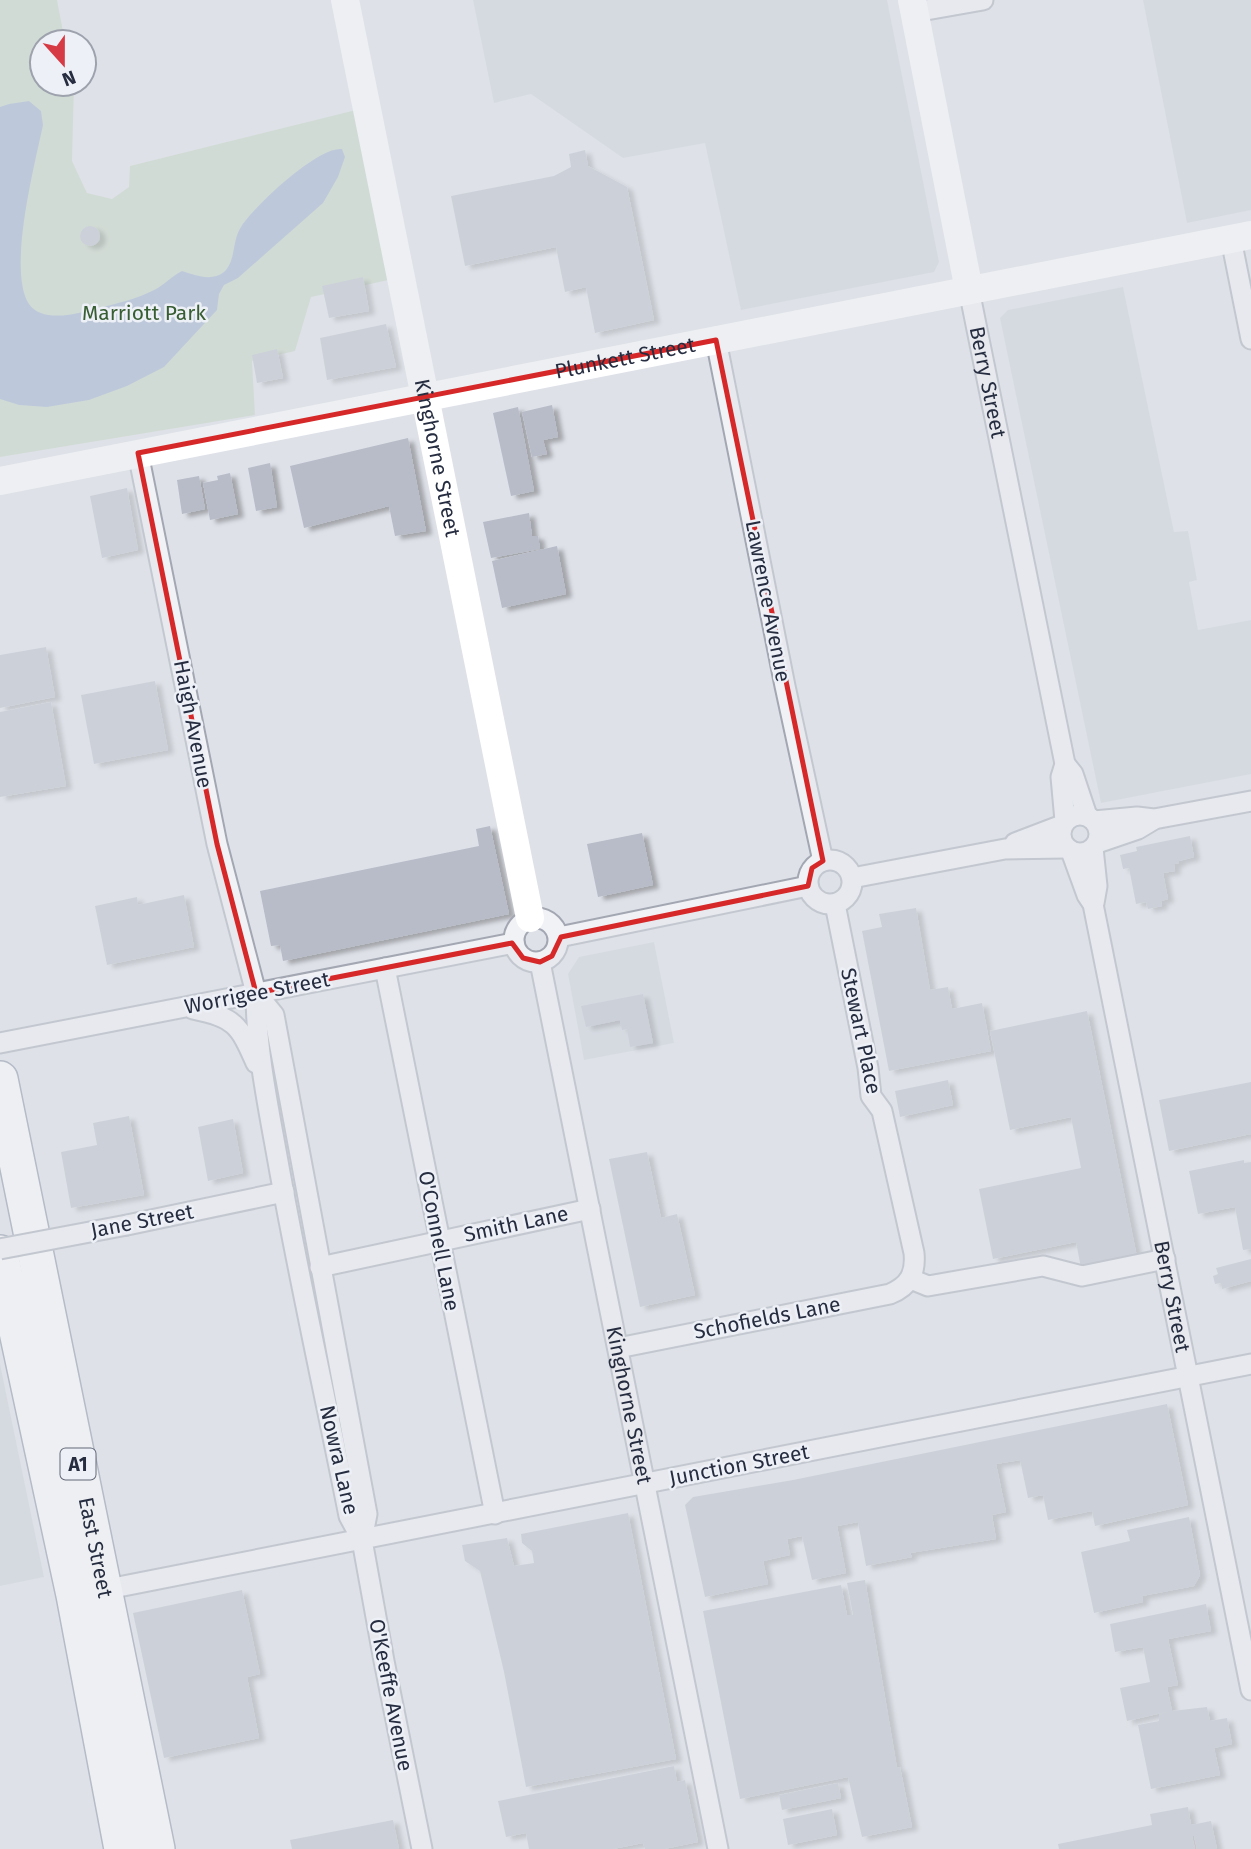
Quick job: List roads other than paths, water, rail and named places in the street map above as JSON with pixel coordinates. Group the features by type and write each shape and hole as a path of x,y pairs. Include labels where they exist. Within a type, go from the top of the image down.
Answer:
{"highway":[{"name":"East Street","path":"0,1079 157,1849"},
{"name":"East Street","path":"0,1251 74,1595 122,1849"}],"street":[{"name":"Kinghorne Street","path":"345,0 530,918"},
{"path":"914,6 983,0"},
{"name":"Berry Street","path":"914,6 1065,764 1073,774 1091,818"},
{"name":"Plunkett Street","path":"0,481 1241,237"},
{"path":"1241,237 1251,339"},
{"name":"Lawrence Avenue","path":"716,340 822,861"},
{"name":"Haigh Avenue","path":"138,453 217,844 256,993"},
{"name":"Berry Street","path":"1064,823 1061,777 1065,764"},
{"path":"1005,849 1064,823 1075,815 1091,818 1154,819 1251,801"},
{"path":"1091,818 1099,829 1095,845"},
{"path":"852,878 1005,849 1086,852 1095,845 1138,829 1154,819"},
{"path":"1064,823 1060,837 1069,850"},
{"name":"Berry Street","path":"1093,904 1097,886 1095,845"},
{"name":"Berry Street","path":"1069,850 1093,904 1251,1690"},
{"path":"822,861 837,861 849,871 852,878 847,897 835,904 818,901 809,892 812,868 822,861"},
{"path":"559,937 808,886"},
{"name":"Stewart Place","path":"835,904 868,1068 871,1096 882,1111 914,1253 911,1279"},
{"path":"530,918 549,921 554,925 559,937 556,950 540,962 523,958 514,943 516,930 530,918"},
{"name":"Worrigee Street","path":"0,1043 514,943"},
{"name":"Kinghorne Street","path":"540,962 718,1849"},
{"name":"O'Connell Lane","path":"385,968 495,1514"},
{"name":"Nowra Lane","path":"256,993 256,1018 265,1083 284,1192 349,1516 362,1540"},
{"name":"Nowra Lane","path":"256,993 274,1015 367,1514 362,1540"},
{"name":"Nowra Lane","path":"186,1007 228,1018 238,1027 265,1083"},
{"name":"Nowra Lane","path":"284,1192 297,1140"},
{"name":"Nowra Lane","path":"284,1192 313,1231"},
{"name":"Jane Street","path":"0,1251 284,1192"},
{"name":"Smith Lane","path":"320,1267 590,1209"},
{"path":"911,1279 928,1286 1043,1266 1082,1276 1165,1259"},
{"name":"Schofields Lane","path":"618,1348 890,1294 901,1289 911,1279"},
{"name":"Junction Street","path":"103,1590 1251,1364"},
{"name":"O'Keeffe Avenue","path":"362,1540 422,1849"}],"water":[{"path":"29,101 41,111 43,125 29,190 21,267 23,288 29,304 42,314 60,316 118,303 156,289 182,271 203,277 219,275 228,267 241,227 272,192 318,157 342,149 345,157 338,177 323,203 238,278 224,285 219,294 217,310 164,367 127,386 89,400 47,407 19,405 0,399 0,107"}],"park label":[{"name":"Marriott Park","path":"144,313"}]}
